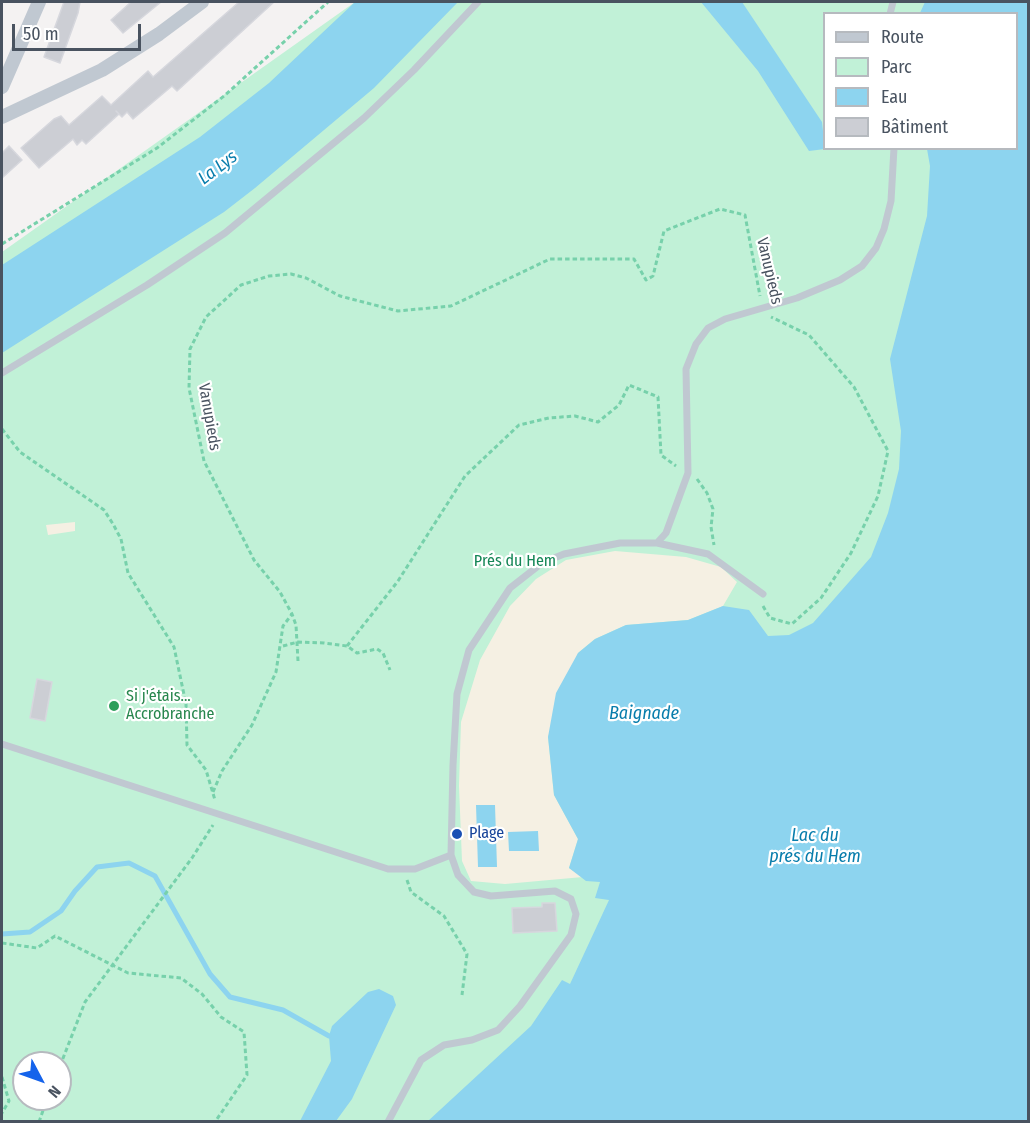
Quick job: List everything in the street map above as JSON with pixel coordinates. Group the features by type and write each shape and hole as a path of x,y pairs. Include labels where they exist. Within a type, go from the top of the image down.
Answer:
{"street":[{"path":"2,87 39,2"},
{"path":"2,117 102,70 159,34 202,2"}],"lane":[{"path":"2,373 147,285 225,233 364,117 414,70 478,2"},
{"path":"657,543 666,533 688,473 686,369 708,328 725,319 797,298 840,280 862,266 876,248 884,229 891,201 894,150"},
{"path":"388,1122 421,1060 444,1045 472,1041 498,1030 520,1005 572,935 576,914 571,899 555,891 491,896 474,892 458,875 451,855 457,694 469,650 510,588 542,562 564,554 620,543 657,543 708,554 763,594"},
{"path":"2,744 388,869 414,869 451,855"}],"path":[{"path":"2,244 157,148 224,96 328,2"},
{"name":"Vanupieds","path":"298,661 298,642 292,614 280,592 254,560 214,485 198,437 189,388 190,349 206,317 241,285 268,276 291,274 306,278 340,296 398,311 451,306 550,259 634,259 646,280 653,276 664,231 720,209 745,215 754,271 766,314 809,335 854,387 888,451 874,505 851,553 821,598 792,624 770,618 748,583"},
{"path":"347,646 398,581 465,476 519,425 549,418 575,416 598,422 619,405 629,385 658,397 661,455 699,480 707,493 713,509 711,527 715,550"},
{"path":"2,429 20,452 104,510 113,524 121,539 128,573 174,647 186,704 187,745 206,770 219,814 158,904 86,1002 66,1051"},
{"path":"213,793 222,771 252,725 276,672 284,626 292,614"},
{"path":"282,647 298,642 347,646 357,654 381,650 390,670"},
{"path":"399,869 411,887 411,892 444,916 467,954 462,995"},
{"path":"2,943 37,948 55,936 128,973 181,978 202,994 221,1017 244,1032 247,1075 214,1122"},
{"path":"2,1077 9,1101 2,1113"}],"green space":[{"name":"Prés du Hem","path":"355,2 1028,2 1028,1121 2,1121 2,252"}],"sand":[{"path":"75,522 75,531 48,535 46,525"},
{"path":"615,551 686,557 721,567 737,582 723,606 688,620 626,625 595,639 578,653 548,737 554,795 578,839 569,868 583,877 505,884 471,881 462,861 459,786 461,722 480,660 510,606 536,579 566,560"}],"water":[{"name":"La Lys","path":"355,2 458,2 374,88 224,212 2,353 2,265 200,137 269,83"},
{"path":"701,2 742,2 822,122 823,149 809,151 758,71"},
{"name":"Lac du prés du Hem","path":"925,2 1028,2 1028,1121 428,1121 531,1026 562,980 570,984 609,900 595,898 600,882 586,881 569,868 578,839 554,795 548,737 556,693 578,653 595,639 626,625 688,620 723,606 749,610 768,636 789,635 813,623 871,557 888,513 899,469 901,431 890,359 927,216 930,166 927,150 1018,150 1018,12 920,12"},
{"path":"476,805 495,805 497,867 478,867"},
{"path":"538,831 539,851 509,851 508,832"},
{"path":"379,989 393,996 396,1005 352,1099 336,1121 300,1121 331,1061 329,1036 332,1026 368,992"}],"building":[{"path":"64,2 80,2 60,63 44,57"},
{"path":"131,2 161,2 123,33 111,20"},
{"path":"239,2 274,2 177,91 172,86 133,119 127,112 122,117 119,114 86,144 82,140 77,145 73,139 39,168 21,148 54,119 61,116 69,125 102,96 111,105 148,71 153,77"},
{"path":"9,146 22,160 2,178 2,153"},
{"path":"37,679 52,682 45,721 30,718"},
{"path":"542,903 555,903 557,931 513,933 512,908 542,907"}],"waterway":[{"path":"2,934 30,932 61,911 75,891 97,867 129,863 155,876 210,974 230,997 283,1010 329,1036"}],"place":[{"name":"Si j'étais... Accrobranche","path":"114,706"},
{"name":"Plage","path":"457,834"}],"water label":[{"name":"Baignade","path":"644,714"}]}
